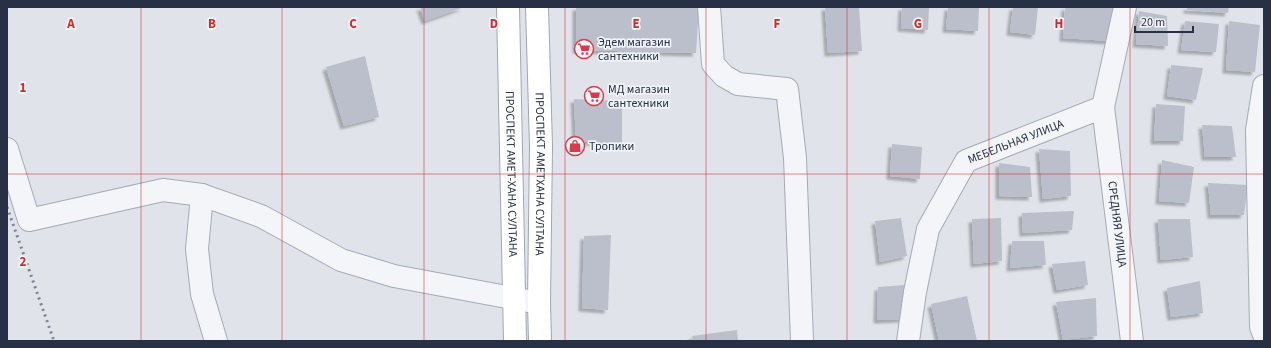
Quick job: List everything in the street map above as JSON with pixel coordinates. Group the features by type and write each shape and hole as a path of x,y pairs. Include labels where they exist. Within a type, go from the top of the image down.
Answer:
{"main road":[{"name":"ПРОСПЕКТ АМЕТ-ХАНА СУЛТАНА","path":"508,7 514,341"},
{"name":"ПРОСПЕКТ АМЕТХАНА СУЛТАНА","path":"537,7 541,146 540,341"}],"street":[{"path":"709,7 713,64 724,76 738,84 788,89 795,158 802,341"},
{"path":"1103,107 1125,7"},
{"path":"1264,86 1257,130 1261,327 1264,335"},
{"name":"МЕБЕЛЬНАЯ УЛИЦА","path":"908,341 915,292 928,228 966,161 1103,107"},
{"name":"СРЕДНЯЯ УЛИЦА","path":"1103,107 1132,341"},
{"path":"7,149 29,220 163,190 202,195 260,216 342,260 394,276 539,303"},
{"path":"202,195 197,249 202,294 216,341"}],"building":[{"path":"420,7 464,7 425,21"},
{"path":"576,7 699,7 696,53 576,50"},
{"path":"825,7 859,7 862,51 828,53"},
{"path":"902,7 929,7 928,30 901,28"},
{"path":"948,7 979,7 978,31 946,29"},
{"path":"1013,7 1038,7 1035,35 1010,32"},
{"path":"1065,7 1113,7 1110,41 1063,38"},
{"path":"1187,7 1229,7 1228,13 1187,10"},
{"path":"1139,11 1167,16 1168,46 1136,44"},
{"path":"1185,21 1219,24 1216,52 1181,50"},
{"path":"1229,21 1260,25 1255,72 1226,70"},
{"path":"365,56 379,117 344,126 326,67"},
{"path":"1171,65 1203,68 1196,100 1167,96"},
{"path":"574,99 622,101 622,144 576,141"},
{"path":"1156,104 1185,106 1183,141 1154,141"},
{"path":"1202,125 1232,126 1236,157 1205,157"},
{"path":"892,144 922,147 920,179 890,176"},
{"path":"1039,149 1070,151 1071,196 1043,199"},
{"path":"1162,160 1194,167 1189,203 1159,201"},
{"path":"999,163 1030,167 1032,197 999,196"},
{"path":"1208,183 1248,185 1244,215 1211,215"},
{"path":"1074,211 1072,230 1023,233 1022,213"},
{"path":"901,218 907,256 880,262 875,221"},
{"path":"1001,218 1002,261 974,264 972,219"},
{"path":"1158,219 1190,219 1193,257 1161,260"},
{"path":"611,235 608,310 582,308 584,236"},
{"path":"1012,241 1044,241 1046,265 1010,268"},
{"path":"1085,261 1088,285 1057,290 1052,264"},
{"path":"1200,281 1203,313 1171,317 1167,288"},
{"path":"904,285 903,319 877,320 878,287"},
{"path":"967,296 977,341 939,341 931,304"},
{"path":"1096,298 1097,336 1063,340 1056,302"},
{"path":"737,330 738,341 693,341 692,336"}],"railway":[{"path":"7,207 54,341"}],"place":[{"name":"Эдем магазин сантехники","path":"584,49"},
{"name":"МД магазин сантехники","path":"594,96"},
{"name":"Тропики","path":"575,146"}]}
